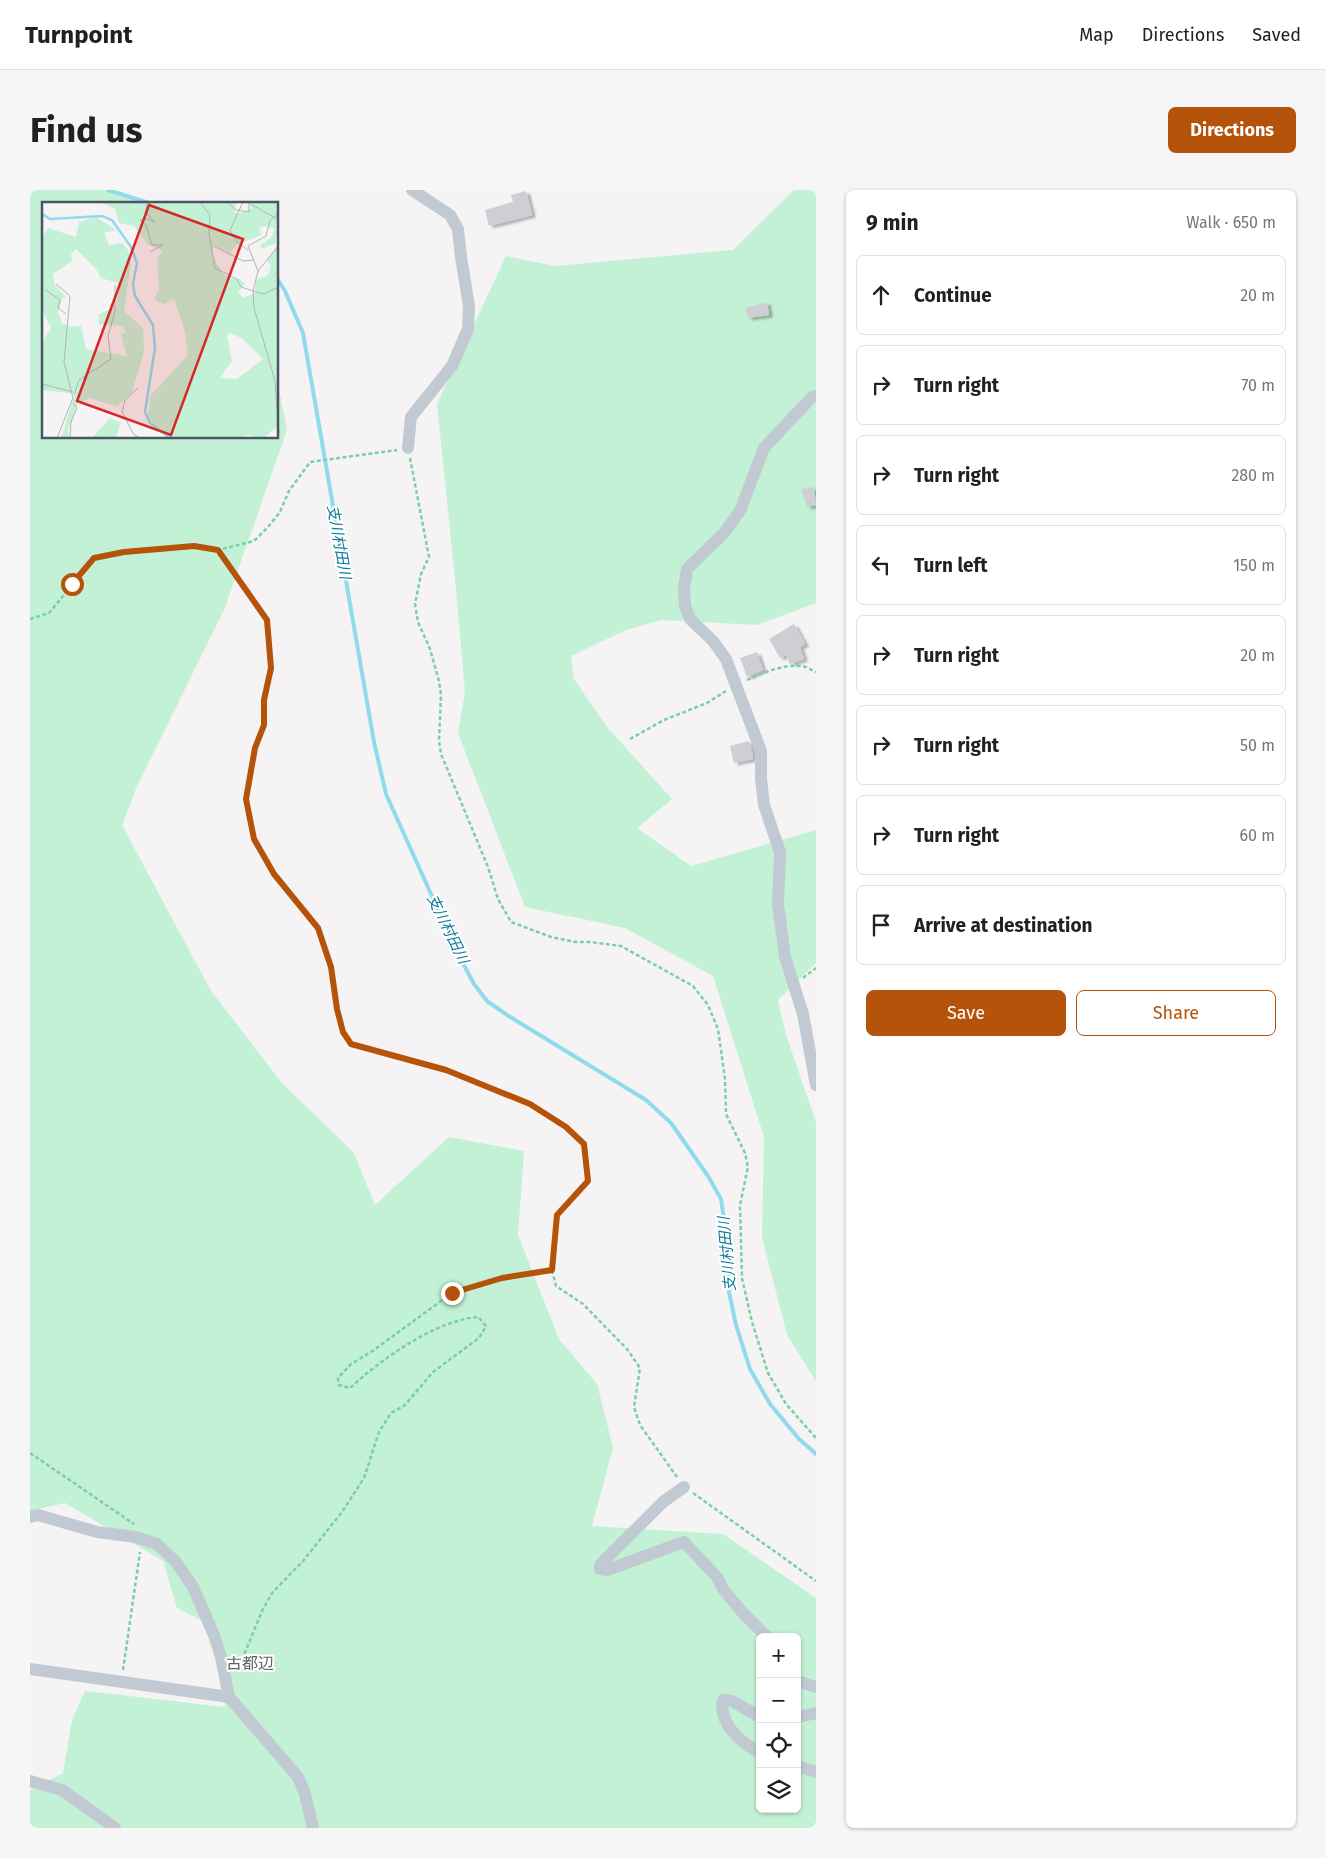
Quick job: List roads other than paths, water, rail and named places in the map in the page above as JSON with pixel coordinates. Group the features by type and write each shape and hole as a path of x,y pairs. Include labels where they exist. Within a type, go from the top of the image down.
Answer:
{"street":[{"path":"408,448 411,416 452,366 468,329 469,314 458,228 450,215 412,190"},
{"path":"816,396 812,397 764,448 740,511 724,533 687,569 684,588 685,606 690,618 713,641 726,659 761,751 761,779 764,805 780,852 778,904 785,958 808,1036 816,1085"},
{"path":"684,1487 663,1502 600,1565 600,1569 607,1570 684,1542 717,1577 723,1590 742,1612 763,1633"},
{"path":"30,1517 38,1515 97,1532 143,1539 157,1544 176,1562 193,1587 214,1636 221,1657 229,1698 298,1777 305,1794 313,1828"},
{"path":"30,1669 229,1698"},
{"path":"801,1682 816,1687"},
{"path":"756,1715 732,1702 723,1700 721,1708 726,1722 733,1733 743,1743 756,1751"},
{"path":"801,1716 816,1713"},
{"path":"801,1767 816,1772"},
{"path":"30,1781 62,1790 115,1828"}],"waterway":[{"name":"支川村田川","path":"108,190 146,202"},
{"name":"支川村田川","path":"279,282 303,333 374,742 386,794 458,954 474,984 487,1001 646,1100 671,1123 708,1176 721,1199 726,1232 729,1292 736,1325 750,1369 770,1404 799,1439 816,1454"}],"district":[{"name":"古都辺","path":"250,1663"}]}
